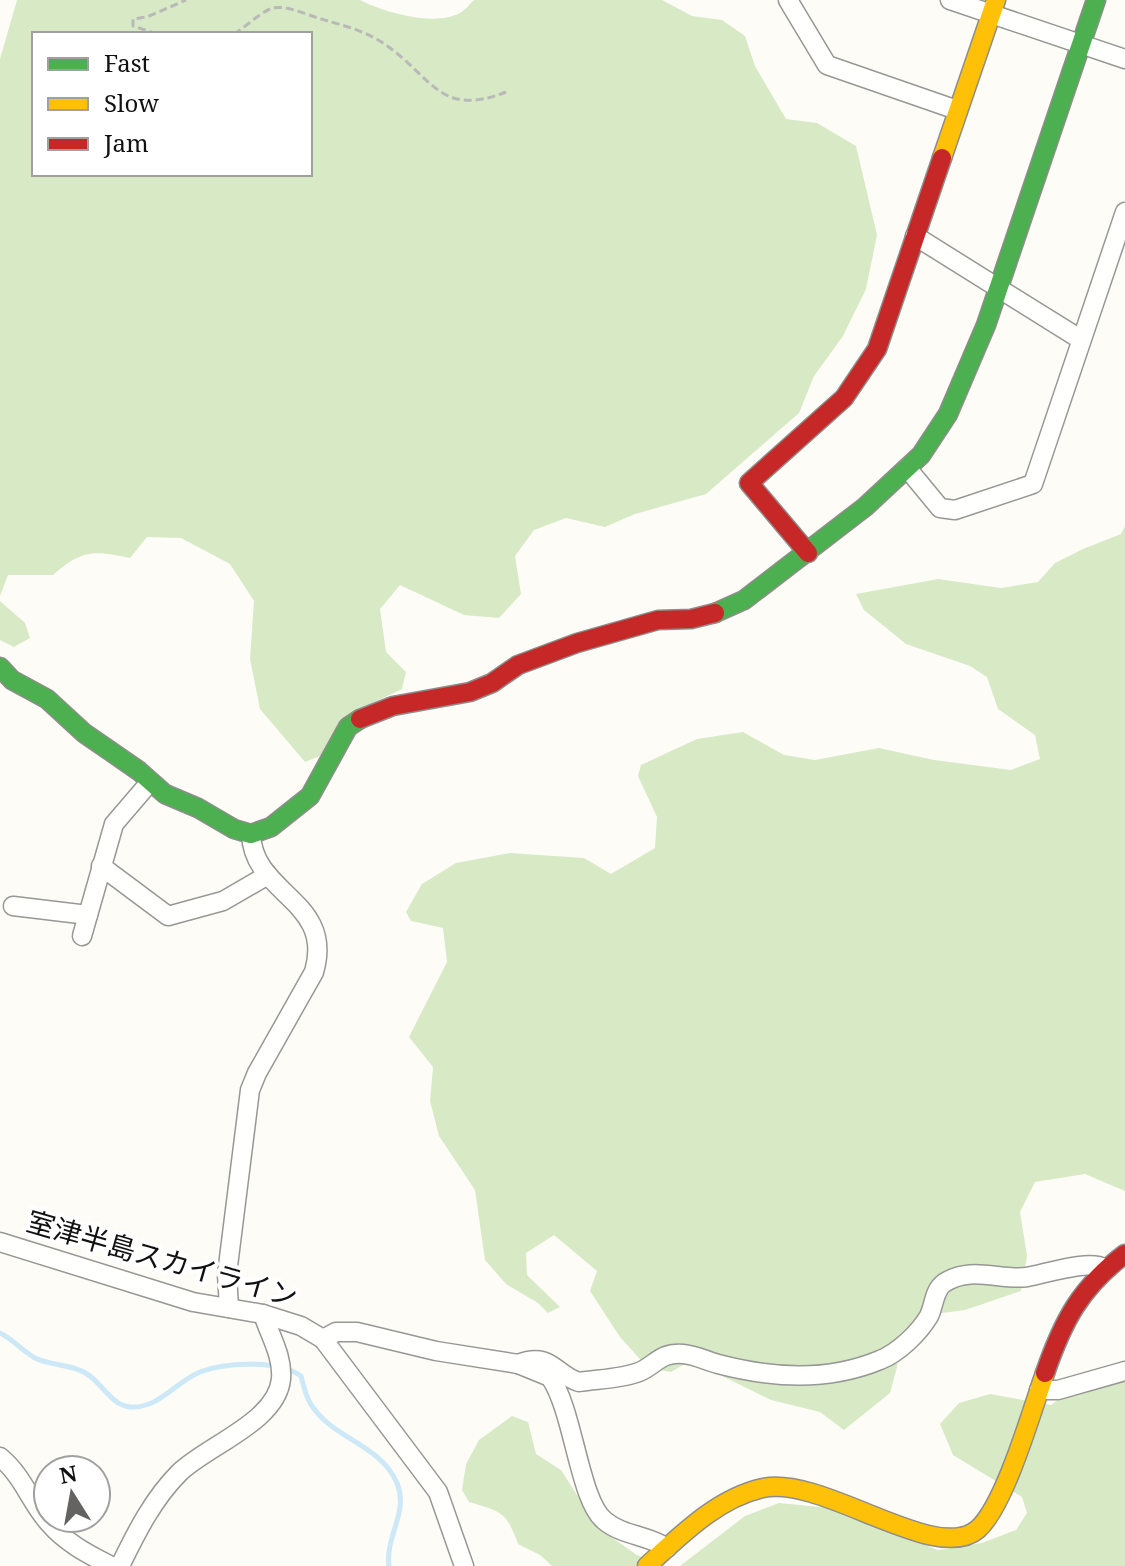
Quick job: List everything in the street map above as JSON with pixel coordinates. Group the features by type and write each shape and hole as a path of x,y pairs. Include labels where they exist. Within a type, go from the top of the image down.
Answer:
{"street":[{"path":"788,0 827,65 957,110"},
{"path":"950,0 994,7 1125,59"},
{"path":"4,680 47,699 84,733 139,771 165,794 198,808 234,829 251,834 271,827 310,796 348,727 359,719 393,706 470,692 492,683 518,665 577,643 658,620 691,619 714,614 744,600 865,507 921,455 948,414 971,365 1096,0"},
{"path":"808,553 749,483 844,398 877,349 994,7"},
{"path":"907,468 940,508 955,510 1033,484 1125,212"},
{"path":"915,236 1080,339"},
{"path":"82,936 114,824 150,782"},
{"path":"229,1308 227,1274 250,1090 314,972 319,956 313,922 258,863 252,849 251,834"},
{"path":"101,866 168,916 223,901 268,875"},
{"path":"13,906 88,915"},
{"name":"室津半島スカイライン","path":"0,1242 193,1302 263,1314 301,1326 323,1339 438,1492 464,1566"},
{"path":"647,1566 728,1502 762,1488 798,1487 930,1538 955,1539 971,1534 985,1523 999,1500 1063,1322 1088,1284 1125,1254"},
{"path":"518,1364 531,1361 552,1364 579,1382 642,1371 664,1356 681,1354 766,1373 810,1377 882,1360 898,1349 915,1334 928,1316 938,1288 946,1282 988,1273 1024,1277 1088,1265 1104,1268"},
{"path":"120,1566 135,1534 160,1494 182,1470 227,1440 269,1405 281,1382 280,1359 263,1314"},
{"path":"323,1339 336,1332 357,1332 436,1351 518,1364 543,1373 554,1383 598,1515 608,1524 667,1548"},
{"path":"1039,1390 1058,1390 1125,1371"},
{"path":"0,1457 11,1466 31,1493 47,1522 69,1542 111,1566"},
{"path":"451,1566 447,1550 454,1540"}],"path":[{"path":"151,32 133,26 133,19 147,17 186,0"},
{"path":"237,32 270,9 285,8 357,28 386,45 443,95 458,101 478,101 506,92"}],"green space":[{"path":"17,0 360,0 395,13 437,19 460,13 474,0 662,0 692,16 722,20 745,36 755,66 786,119 817,123 856,146 877,235 866,289 843,336 814,376 799,413 706,494 635,514 605,527 566,518 534,530 515,556 521,594 499,618 464,615 400,585 380,609 386,652 406,672 402,689 360,709 320,756 305,762 260,709 250,659 254,601 230,564 181,538 147,537 130,558 88,554 53,575 8,575 0,596 0,59"},
{"path":"1125,526 1125,1191 1085,1174 1035,1182 1020,1212 1027,1256 1021,1291 965,1310 919,1316 899,1335 897,1367 890,1393 844,1430 820,1412 771,1400 703,1363 683,1365 671,1372 648,1368 620,1337 590,1291 597,1271 554,1235 526,1253 527,1275 560,1307 548,1313 538,1303 506,1284 485,1260 475,1190 439,1136 430,1101 433,1067 409,1037 447,962 443,928 411,921 406,912 422,884 456,863 510,853 584,858 611,874 655,848 657,817 638,776 641,765 697,739 743,732 784,755 815,760 879,748 934,760 1011,770 1040,759 1035,735 998,709 987,677 970,666 906,644 864,610 856,594 938,579 1001,588 1038,582 1055,563 1121,534"},
{"path":"0,601 25,623 30,638 14,647 0,640"},
{"path":"1125,1360 1125,1566 680,1566 745,1516 779,1503 830,1508 938,1550 982,1543 1016,1530 1027,1513 1022,1497 953,1455 940,1424 959,1403 990,1394 1051,1405 1067,1393 1066,1382"},
{"path":"512,1416 528,1422 536,1454 561,1470 598,1528 637,1555 663,1566 552,1566 540,1555 518,1544 510,1525 501,1514 469,1502 462,1490 466,1464 479,1440"}],"waterway":[{"path":"0,1333 35,1358 81,1371 117,1402 130,1407 150,1404 191,1376 224,1366 266,1365 301,1376 315,1410 324,1420 381,1460 397,1483 399,1515 390,1545 389,1566"}],"traffic: fast":[{"path":"715,613 744,600 865,507 921,455 948,414 986,325 1096,0"},
{"path":"0,667 12,680 47,699 84,733 139,771 165,794 198,808 234,829 251,834 271,827 310,796 348,727 360,719"}],"traffic: slow":[{"path":"942,158 996,0"},
{"path":"647,1566 715,1509 763,1488 788,1488 816,1494 907,1529 935,1536 959,1537 978,1529 988,1517 1008,1479 1045,1373"}],"traffic: jam":[{"path":"808,553 749,483 844,398 877,349 942,158"},
{"path":"360,719 393,706 470,692 492,683 518,665 577,643 658,620 691,619 715,613"},
{"path":"1045,1373 1066,1321 1075,1307 1096,1280 1125,1254"}]}
